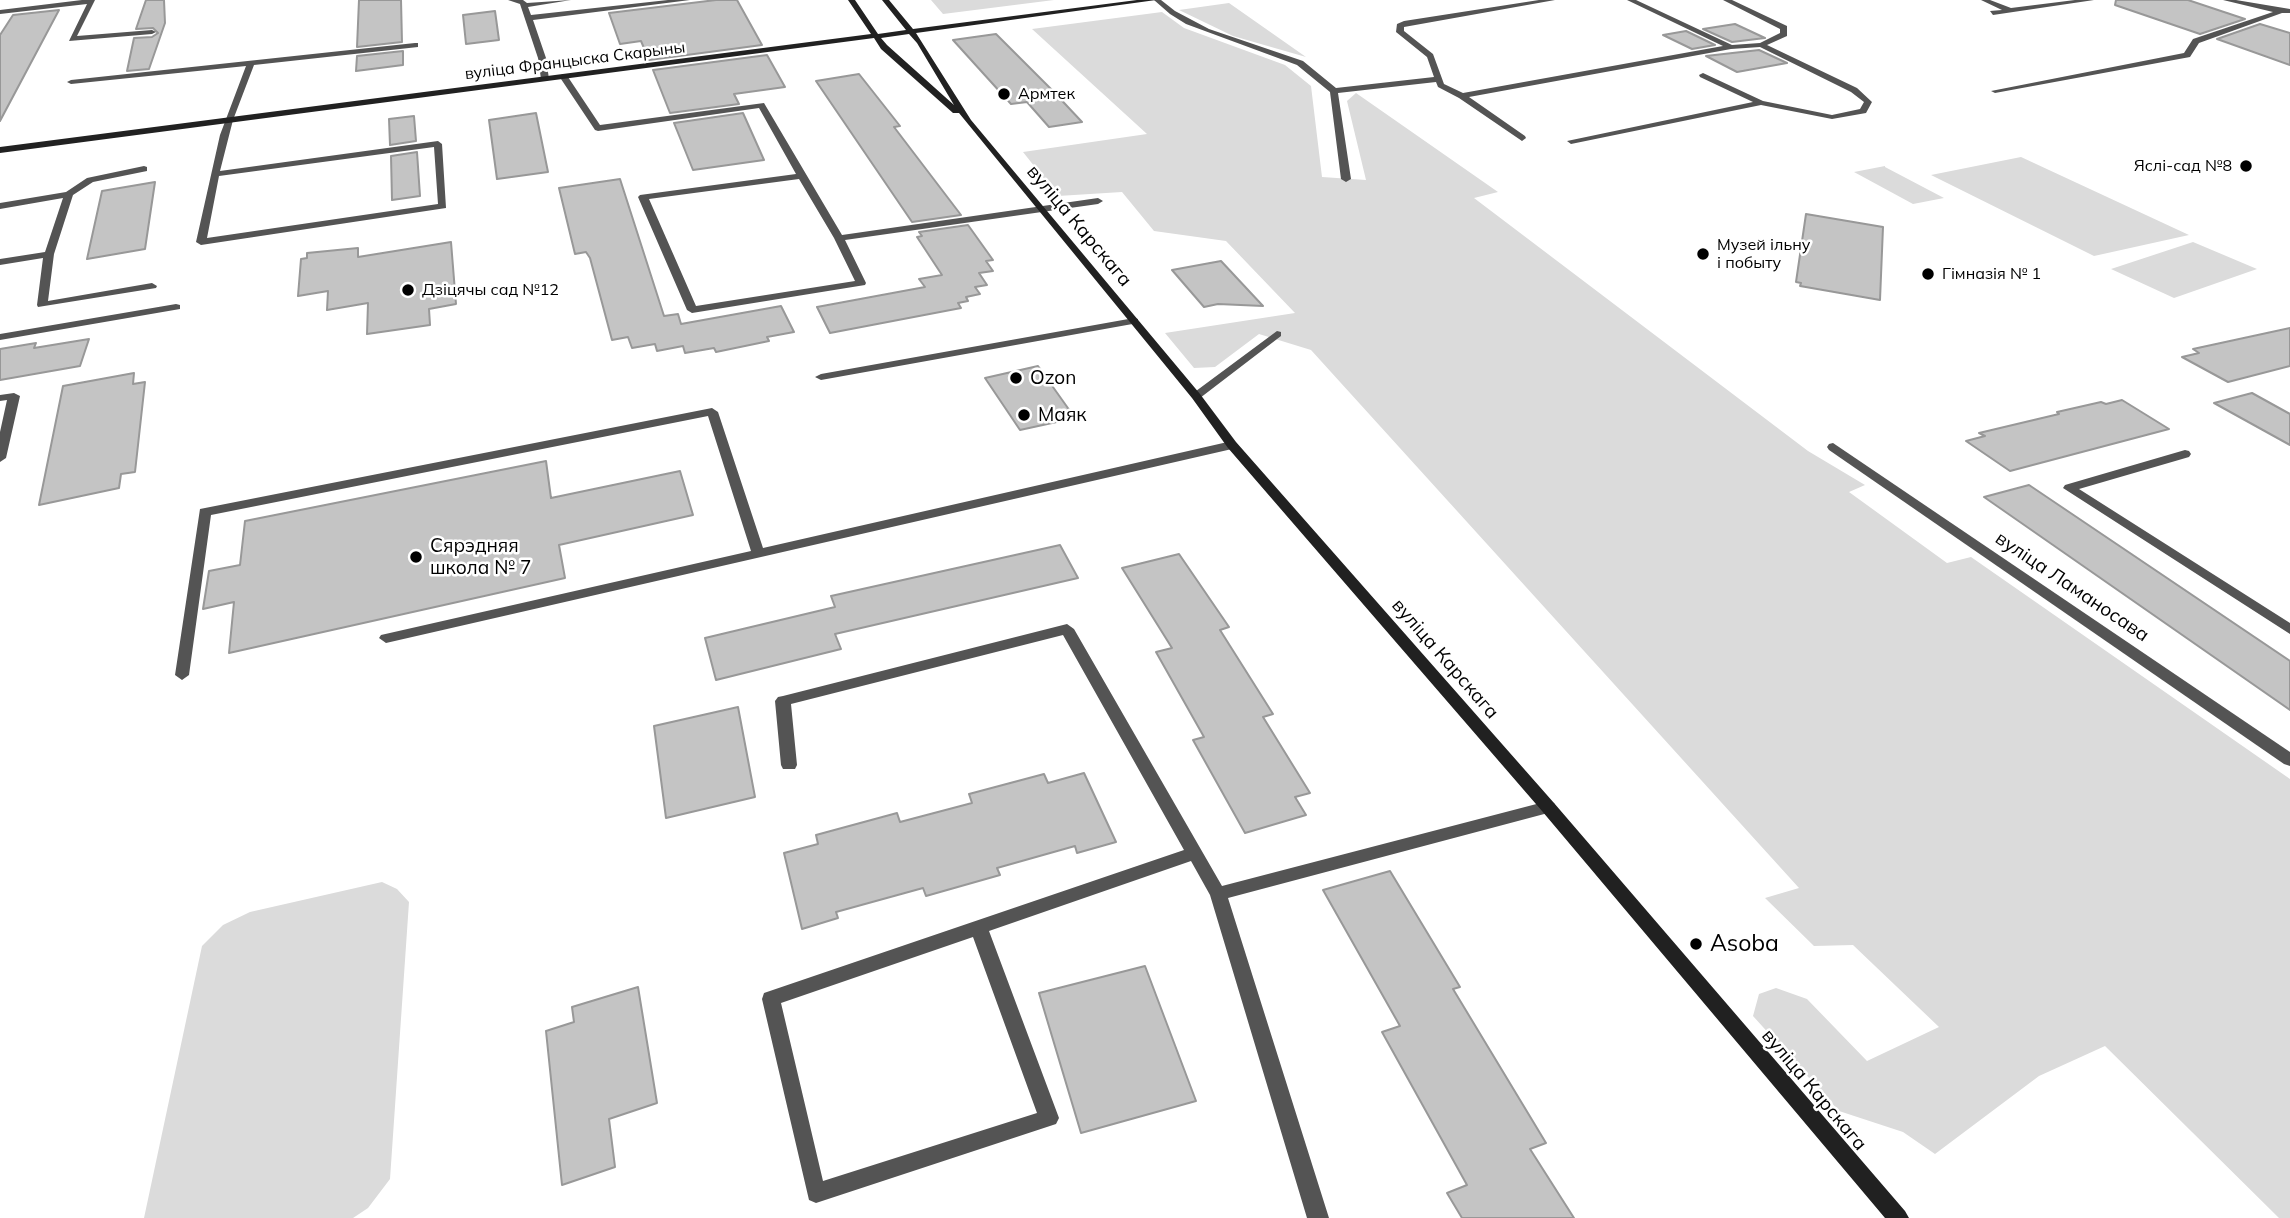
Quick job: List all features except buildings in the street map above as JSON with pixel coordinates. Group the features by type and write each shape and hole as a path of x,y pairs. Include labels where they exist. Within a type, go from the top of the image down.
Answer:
{"street":[{"path":"510,0 523,2 545,79"},
{"path":"524,5 568,0"},
{"path":"528,18 687,0"},
{"name":"вуліца Карскага","path":"851,0 884,47 968,121"},
{"name":"вуліца Карскага","path":"885,0 911,32 968,121 1196,396 1232,445 1548,807 1898,1218"},
{"path":"1155,0 1198,29 1301,63 1334,91 1346,179"},
{"name":"вуліца Францыска Скарыны","path":"0,150 1155,0"},
{"path":"1522,138 1462,96 1441,85 1430,56 1400,32 1400,26 1552,0"},
{"path":"1630,0 1731,47"},
{"path":"1462,96 1731,47 1761,45 1784,34 1784,28 1726,0"},
{"path":"1984,0 2010,10"},
{"path":"1993,13 2091,0"},
{"path":"2226,0 2286,11"},
{"path":"0,12 92,1"},
{"path":"92,1 72,39 152,32"},
{"path":"1995,91 2187,55 2196,41 2286,11"},
{"path":"71,82 415,45"},
{"path":"1703,75 1761,103 1832,117 1863,111 1868,102 1854,90 1761,45"},
{"path":"217,174 438,144 443,206 201,242 229,120 250,64"},
{"path":"563,76 598,128 761,105 839,237 861,284 692,310 643,197 802,176"},
{"path":"1334,91 1439,79"},
{"path":"1571,141 1761,103"},
{"path":"0,206 69,194 90,180 144,169"},
{"path":"69,194 49,254 41,304 152,286"},
{"path":"839,237 1098,201"},
{"path":"0,262 49,254"},
{"path":"0,337 176,307"},
{"path":"821,377 1134,321"},
{"path":"1196,396 1278,334"},
{"path":"0,398 14,396 0,458"},
{"path":"182,675 205,512 712,412 758,553"},
{"path":"386,638 1232,445"},
{"name":"вуліца Ламаносава","path":"1833,447 2290,760"},
{"path":"2185,454 2069,488 2290,629"},
{"path":"789,765 783,701 1067,629 1218,894 1318,1218"},
{"path":"1218,894 1548,807"},
{"path":"979,928 1049,1118 816,1193 772,999 1195,853"}],"shaded area":[{"path":"931,0 1054,0 943,14"},
{"path":"1229,3 1306,57 1233,36 1179,10"},
{"path":"1162,12 1184,28 1285,65 1311,86 1322,177 1366,180 1347,101 1356,93 1498,192 1474,198 1808,451 1865,485 1849,492 1947,563 1971,557 2290,779 2290,1218 2279,1218 2105,1046 2039,1076 1935,1154 1903,1132 1839,1111 1753,1016 1759,994 1776,988 1807,999 1867,1061 1939,1027 1853,945 1814,946 1765,898 1799,888 1311,350 1259,334 1215,367 1194,368 1165,333 1295,313 1226,241 1154,231 1122,192 1058,196 1023,152 1147,134 1032,29"},
{"path":"2021,157 2189,235 2094,256 1931,175"},
{"path":"1885,166 1944,198 1913,204 1854,172"},
{"path":"2193,242 2257,269 2174,298 2111,269"},
{"path":"382,882 397,889 409,902 390,1179 368,1208 353,1218 144,1218 202,946 223,925 250,912"}],"place":[{"name":"Армтек","path":"1004,94"},
{"name":"Яслі-сад №8","path":"2246,166"},
{"name":"Музей ільну і побыту","path":"1703,254"},
{"name":"Гімназія № 1","path":"1928,274"},
{"name":"Дзіцячы сад №12","path":"408,290"},
{"name":"Ozon","path":"1016,378"},
{"name":"Маяк","path":"1024,415"},
{"name":"Сярэдняя школа № 7","path":"416,557"},
{"name":"Asoba","path":"1696,944"}]}
